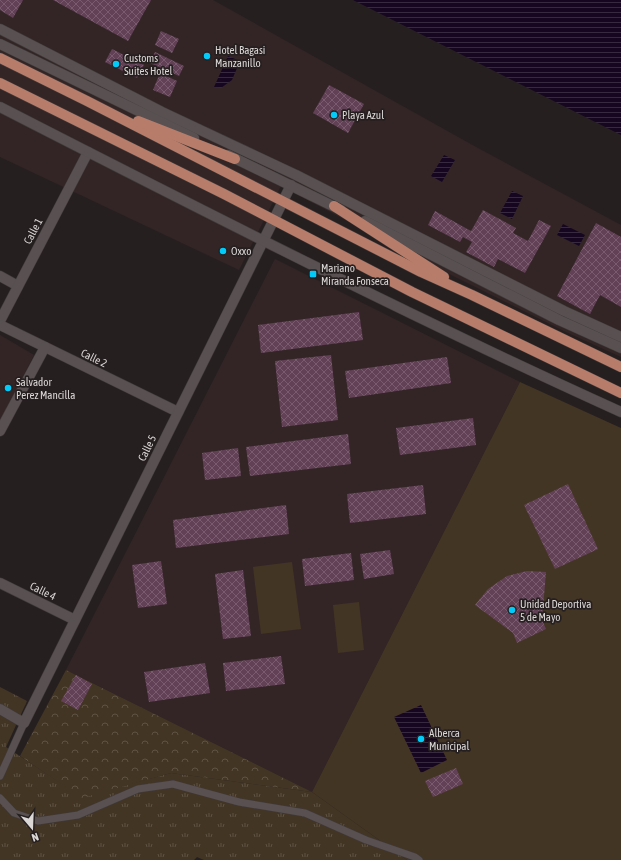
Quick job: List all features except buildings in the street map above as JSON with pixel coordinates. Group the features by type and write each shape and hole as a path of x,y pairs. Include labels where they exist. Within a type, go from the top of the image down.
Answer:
{"main road":[{"path":"0,58 421,272 621,367"},
{"path":"0,83 273,220 412,292 621,393"},
{"path":"87,101 235,159"},
{"path":"334,206 472,295"}],"street":[{"path":"0,29 162,112 296,175 564,311 621,336"},
{"path":"0,44 334,206 558,320 621,348"},
{"path":"0,107 521,367 621,412"},
{"name":"Calle 1","path":"0,321 88,152"},
{"name":"Calle 5","path":"24,723 291,185"},
{"path":"0,276 18,286"},
{"name":"Calle 2","path":"0,325 178,412"},
{"path":"0,431 44,347"},
{"name":"Calle 4","path":"0,583 75,620"},
{"path":"0,709 24,723"}],"lane":[{"path":"0,776 24,723"},
{"path":"0,798 14,813 38,821 78,815 138,789 173,784 239,802 305,813 366,840 417,859"}],"shaded area":[{"path":"0,0 213,0 476,147 621,225 621,357 566,332 419,259 281,186 239,270 0,157"},
{"path":"353,0 621,0 621,135"},
{"path":"228,56 240,61 232,80 221,88 214,87"},
{"path":"444,155 455,160 442,182 431,176"},
{"path":"512,191 523,196 512,219 500,213"},
{"path":"563,224 585,235 579,246 557,235"},
{"path":"275,259 520,382 312,792 66,670"},
{"name":"Salvador Perez Mancilla","path":"0,335 34,355 0,421"},
{"name":"Alberca Municipal","path":"421,705 447,760 421,773 394,717"}],"green space":[{"name":"Unidad Deportiva 5 de Mayo","path":"520,382 621,428 621,860 407,860 312,792"},
{"path":"292,562 301,629 261,634 253,567"},
{"path":"359,602 364,650 338,653 333,605"},
{"path":"66,670 312,792 171,773 82,798 20,756"},
{"path":"0,687 27,701 6,747 82,797 171,773 312,792 407,860 204,860 197,857 194,860 0,860"}],"place":[{"name":"Hotel Bagasi Manzanillo","path":"207,56"},
{"name":"Customs Suites Hotel","path":"116,64"},
{"name":"Playa Azul","path":"334,115"},
{"name":"Oxxo","path":"223,251"},
{"name":"Mariano Miranda Fonseca","path":"313,274"},
{"name":"Salvador Perez Mancilla","path":"8,388"},
{"name":"Unidad Deportiva 5 de Mayo","path":"512,610"},
{"name":"Alberca Municipal","path":"421,739"}]}
